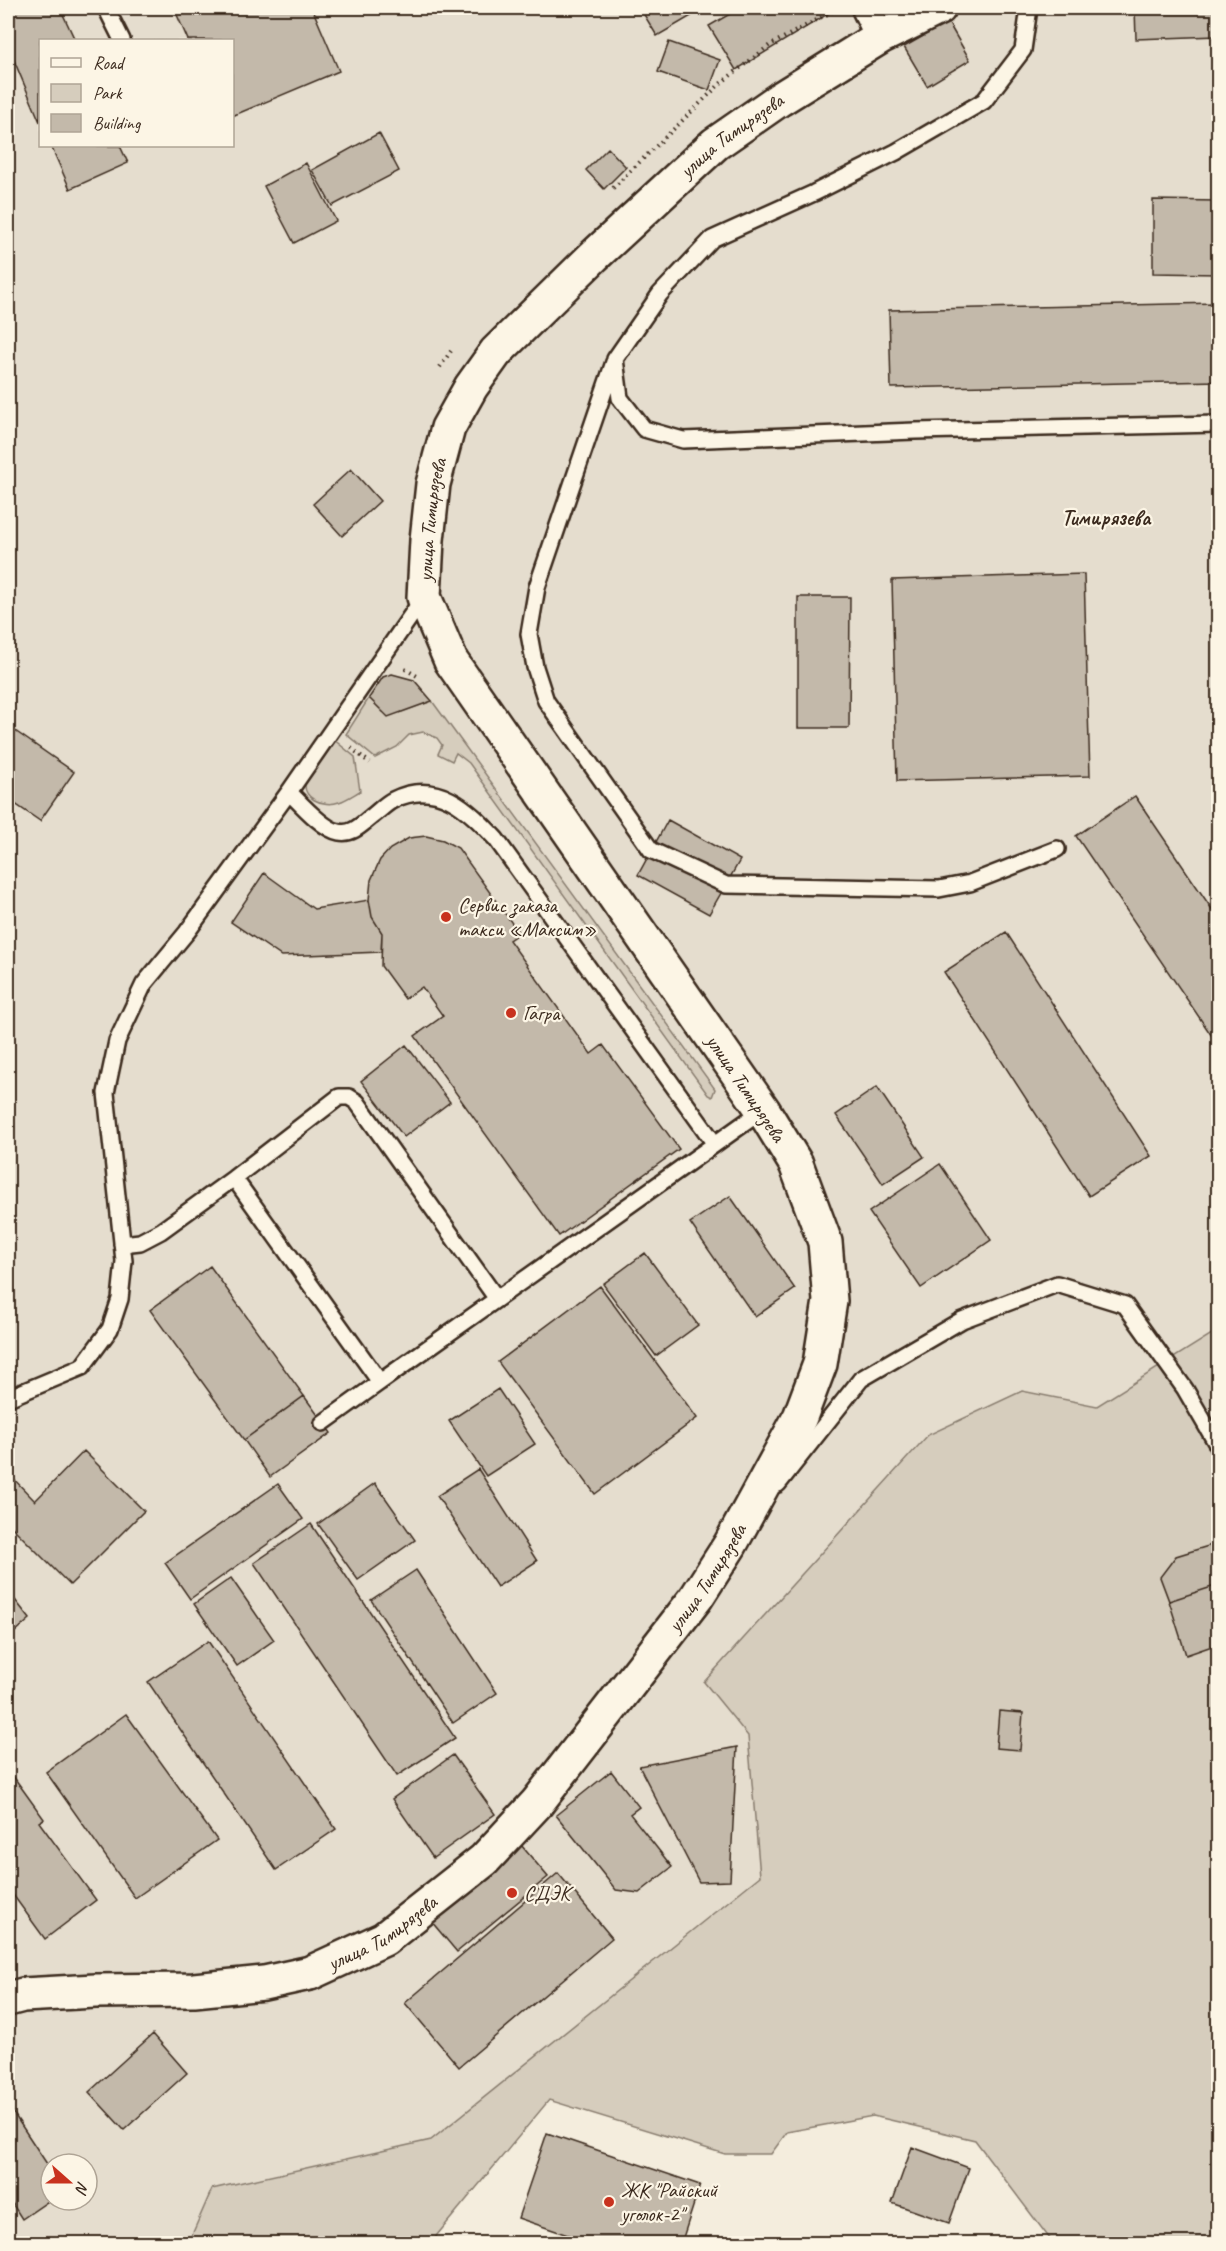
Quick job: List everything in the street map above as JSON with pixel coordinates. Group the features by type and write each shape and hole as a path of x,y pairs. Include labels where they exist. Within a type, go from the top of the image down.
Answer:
{"street":[{"path":"866,8 880,37"},
{"name":"улица Тимирязева","path":"8,1999 23,1995 95,1991 194,1990 264,1983 310,1973 384,1939 484,1860 537,1803 696,1598 730,1545 800,1417 820,1364 830,1301 825,1242 796,1164 763,1110 451,661 424,597 427,540 433,484 448,428 471,387 496,352 594,256 715,144 780,99 880,37 939,8"}],"lane":[{"path":"106,8 122,39"},
{"path":"1029,8 1023,50 984,101 896,152 814,193 711,239 660,294 615,359 537,587 529,634 535,667 546,701 651,850 726,885 939,888 969,883 1057,849"},
{"path":"615,359 620,398 644,429 683,440 915,431 1218,424"},
{"path":"8,1398 82,1367 110,1329 120,1299 124,1261 106,1093 117,1041 144,984 187,932 289,792 424,597"},
{"path":"289,792 326,826 338,832 353,831 393,801 412,794 433,794 454,800 473,814 496,839 715,1144"},
{"path":"122,1244 140,1242 161,1231 339,1097 349,1097 357,1102 497,1299"},
{"path":"323,1422 763,1110"},
{"path":"234,1178 380,1382"},
{"path":"730,1545 861,1378 962,1320 1057,1284 1125,1305 1185,1389 1218,1446"}],"path":[{"path":"345,743 370,763"}],"shaded area":[{"path":"8,8 1218,8 1218,1330 1097,1406 1022,1391 928,1435 704,1682 748,1736 760,1876 431,2140 212,2189 188,2243 8,2244"}],"green space":[{"path":"369,698 383,712 397,704 402,712 432,701 715,1089 712,1097 708,1095 469,763 456,753 452,761 438,754 442,745 437,738 423,732 409,735 397,747 375,758 346,734"},
{"path":"333,739 355,757 360,791 342,801 326,804 309,796 305,785 312,768"},
{"path":"1218,1330 1218,2243 1053,2243 975,2140 873,2116 787,2132 771,2154 725,2154 549,2100 437,2235 433,2243 188,2244 212,2189 431,2140 760,1876 748,1736 704,1682 928,1435 1022,1391 1097,1406"}],"building":[{"path":"8,8 60,8 75,39 39,39 39,120 8,46"},
{"path":"174,8 312,8 339,71 234,115 234,39 188,39"},
{"path":"640,8 705,8 657,36"},
{"path":"740,8 829,8 831,12 736,70 709,26"},
{"path":"1135,8 1217,8 1217,36 1136,39"},
{"path":"948,22 970,60 927,86 904,47"},
{"path":"669,42 720,60 709,90 658,72"},
{"path":"379,133 399,171 332,206 312,170"},
{"path":"51,147 120,147 128,163 70,189"},
{"path":"608,148 626,167 604,189 586,170"},
{"path":"306,163 336,221 294,243 264,186"},
{"path":"1153,200 1218,201 1218,274 1153,273"},
{"path":"1218,303 1218,381 891,388 889,310"},
{"path":"351,469 380,501 342,536 313,504"},
{"path":"1084,574 1090,776 897,781 892,580"},
{"path":"798,597 850,597 849,728 798,728"},
{"path":"392,674 414,680 432,701 388,717 369,698 383,677"},
{"path":"8,726 74,772 40,821 8,799"},
{"path":"1135,796 1218,918 1218,1045 1076,836"},
{"path":"668,820 740,860 709,914 638,875"},
{"path":"426,836 443,840 458,848 519,933 509,940 591,1054 603,1045 679,1149 559,1236 415,1036 443,1016 422,987 405,999 381,966 382,933 372,917 369,900 371,880 380,860 390,849 409,838"},
{"path":"264,873 314,909 369,900 372,917 382,933 381,952 281,956 231,922"},
{"path":"1006,932 1151,1156 1089,1196 944,972"},
{"path":"406,1045 450,1102 404,1137 361,1081"},
{"path":"877,1087 924,1157 883,1184 836,1115"},
{"path":"940,1164 991,1240 921,1288 869,1212"},
{"path":"730,1196 795,1289 755,1317 690,1223"},
{"path":"645,1253 698,1325 656,1356 603,1284"},
{"path":"210,1266 304,1396 244,1440 150,1310"},
{"path":"600,1286 697,1418 595,1494 498,1362"},
{"path":"498,1389 535,1444 486,1476 449,1421"},
{"path":"304,1396 331,1433 270,1477 244,1440"},
{"path":"84,1451 144,1511 70,1585 8,1523 8,1473 35,1501"},
{"path":"478,1469 537,1561 497,1587 437,1496"},
{"path":"375,1483 415,1540 358,1580 318,1524"},
{"path":"278,1484 303,1519 190,1599 165,1563"},
{"path":"311,1524 455,1738 397,1776 254,1563"},
{"path":"1218,1543 1218,1585 1169,1601 1160,1577 1176,1556"},
{"path":"416,1570 497,1693 453,1723 371,1600"},
{"path":"231,1578 274,1640 237,1666 194,1604"},
{"path":"1218,1585 1218,1644 1186,1655 1169,1601"},
{"path":"8,1591 30,1619 8,1638"},
{"path":"208,1641 336,1829 276,1870 148,1682"},
{"path":"999,1711 1023,1713 1020,1750 996,1748"},
{"path":"126,1714 217,1840 135,1898 46,1772"},
{"path":"737,1747 730,1881 699,1882 639,1766"},
{"path":"453,1755 495,1814 433,1858 392,1799"},
{"path":"611,1771 639,1807 630,1814 672,1867 639,1893 616,1890 556,1815"},
{"path":"13,1776 44,1819 39,1822 96,1900 45,1939 8,1888 8,1780"},
{"path":"521,1845 548,1877 457,1952 431,1921"},
{"path":"558,1873 612,1938 459,2067 405,2003"},
{"path":"153,2034 187,2073 124,2130 89,2092"},
{"path":"8,2105 39,2152 39,2207 22,2219 8,2197"},
{"name":"ЖК \"Райский уголок-2\"","path":"547,2133 700,2185 681,2244 594,2244 518,2218"},
{"path":"912,2147 969,2168 949,2223 892,2203"}],"place":[{"name":"Сервис заказа такси «Максим»","path":"446,917"},
{"name":"Гагра","path":"511,1013"},
{"name":"СДЭК","path":"512,1893"},
{"name":"ЖК \"Райский уголок-2\"","path":"609,2202"}],"district":[{"name":"Тимирязева","path":"1106,518"}]}
